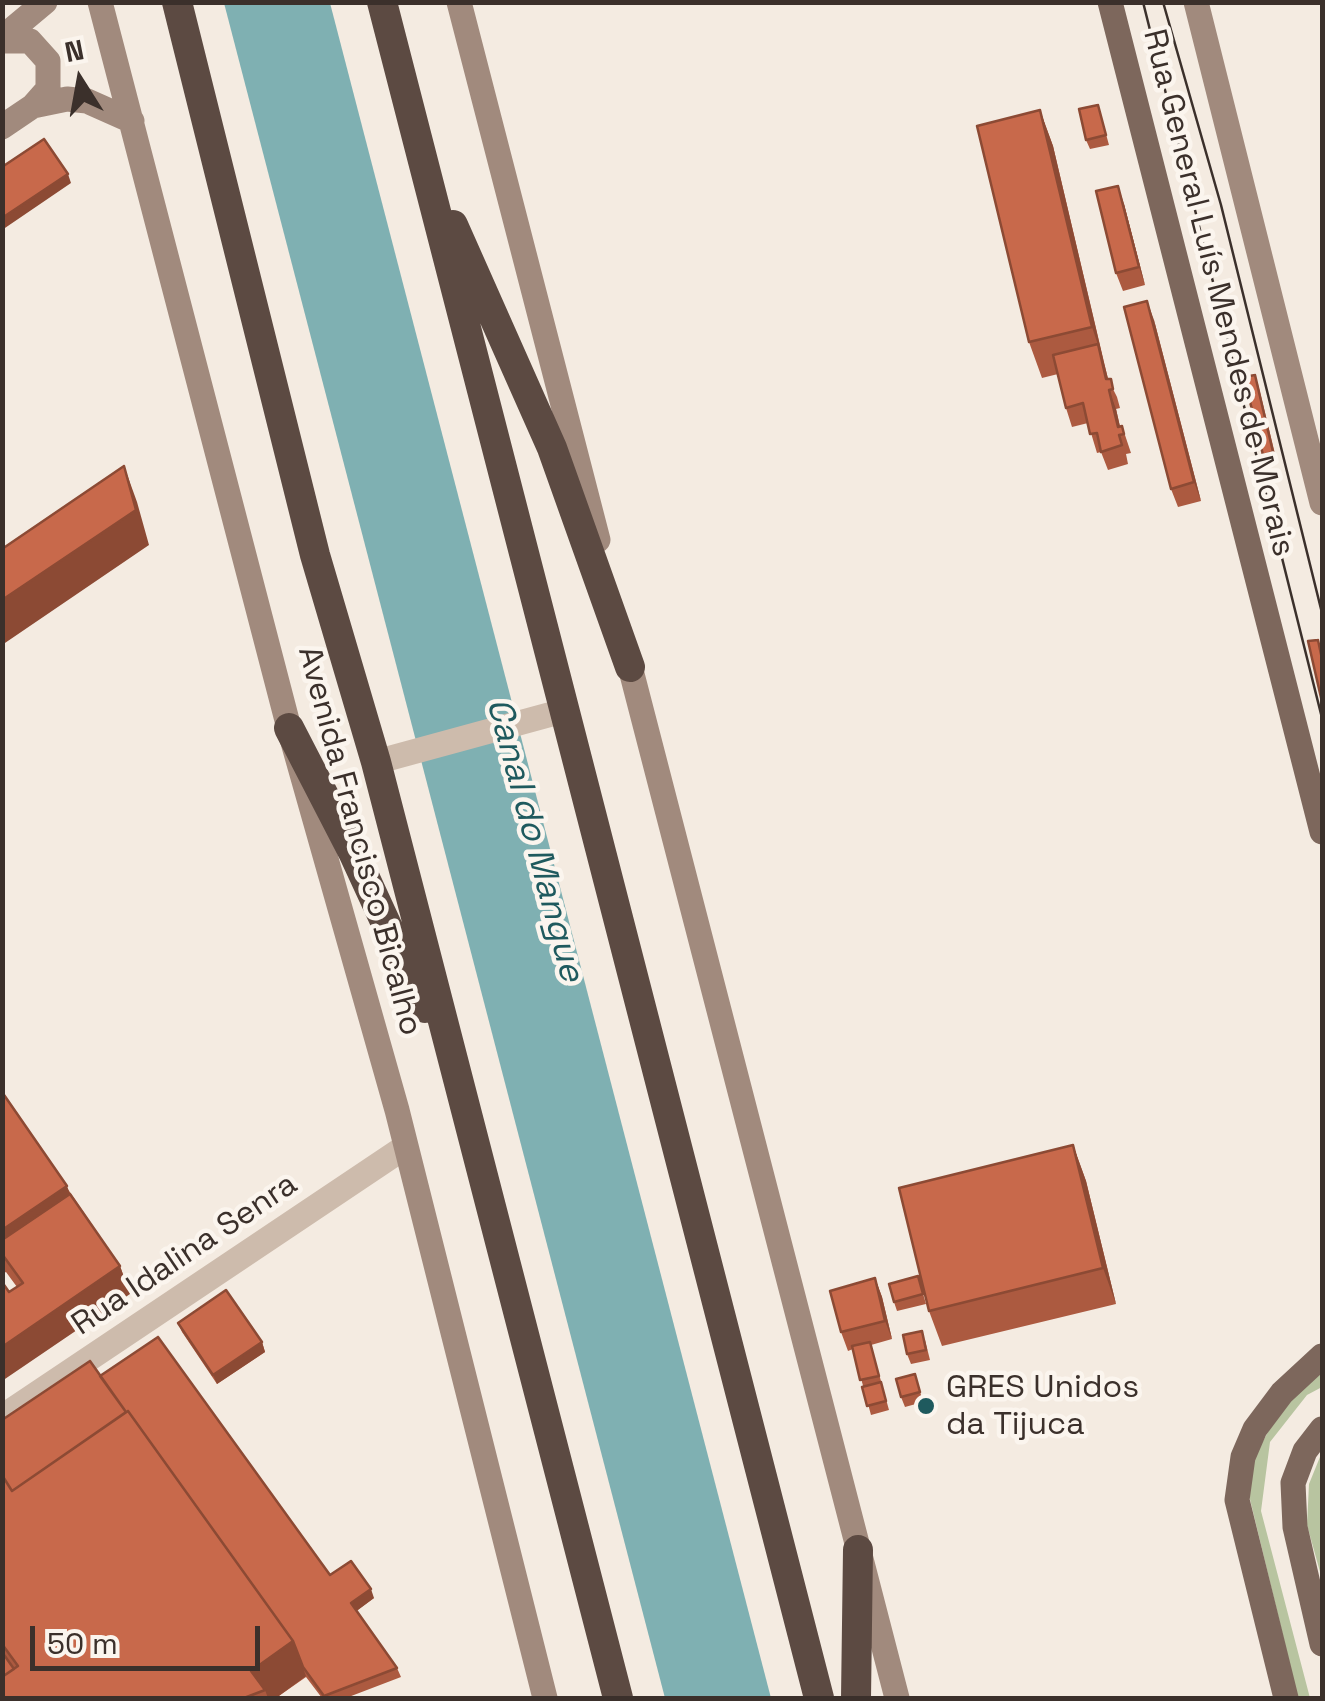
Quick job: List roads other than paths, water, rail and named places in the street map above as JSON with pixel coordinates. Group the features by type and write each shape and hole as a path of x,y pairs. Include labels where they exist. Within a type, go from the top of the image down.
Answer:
{"highway":[{"name":"Avenida Francisco Bicalho","path":"176,2 315,555 376,762 618,1698"},
{"path":"382,2 820,1698"},
{"path":"425,169 476,272 552,448 630,667"},
{"path":"289,728 353,852 459,1084"},
{"path":"856,1698 858,1550"},
{"path":"584,1564 598,1698"}],"main road":[{"path":"2,40 46,2"},
{"name":"Avenida Francisco Bicalho","path":"100,2 289,728 404,1148 545,1698"},
{"path":"459,2 897,1698"},
{"name":"Rua General Luís Mendes de Morais","path":"1110,2 1322,832"},
{"name":"Rua General Luís Mendes de Morais","path":"1196,2 1322,503"},
{"path":"2,40 30,42 48,60 48,89 33,106 2,127"},
{"path":"33,106 80,99 132,121"},
{"path":"1286,1698 1237,1500 1243,1456 1255,1429 1282,1393 1322,1356"},
{"path":"1322,1429 1305,1451 1294,1482 1295,1527 1322,1644"}],"street":[{"path":"376,762 563,710"},
{"name":"Rua Idalina Senra","path":"2,1417 404,1148"}],"water":[{"name":"Canal do Mangue","path":"224,3 330,3 771,1698 665,1698"}],"tram line":[{"path":"1143,2 1322,718"},
{"path":"1163,2 1221,205 1322,613"}],"place":[{"name":"GRES Unidos da Tijuca","path":"926,1406"}]}
